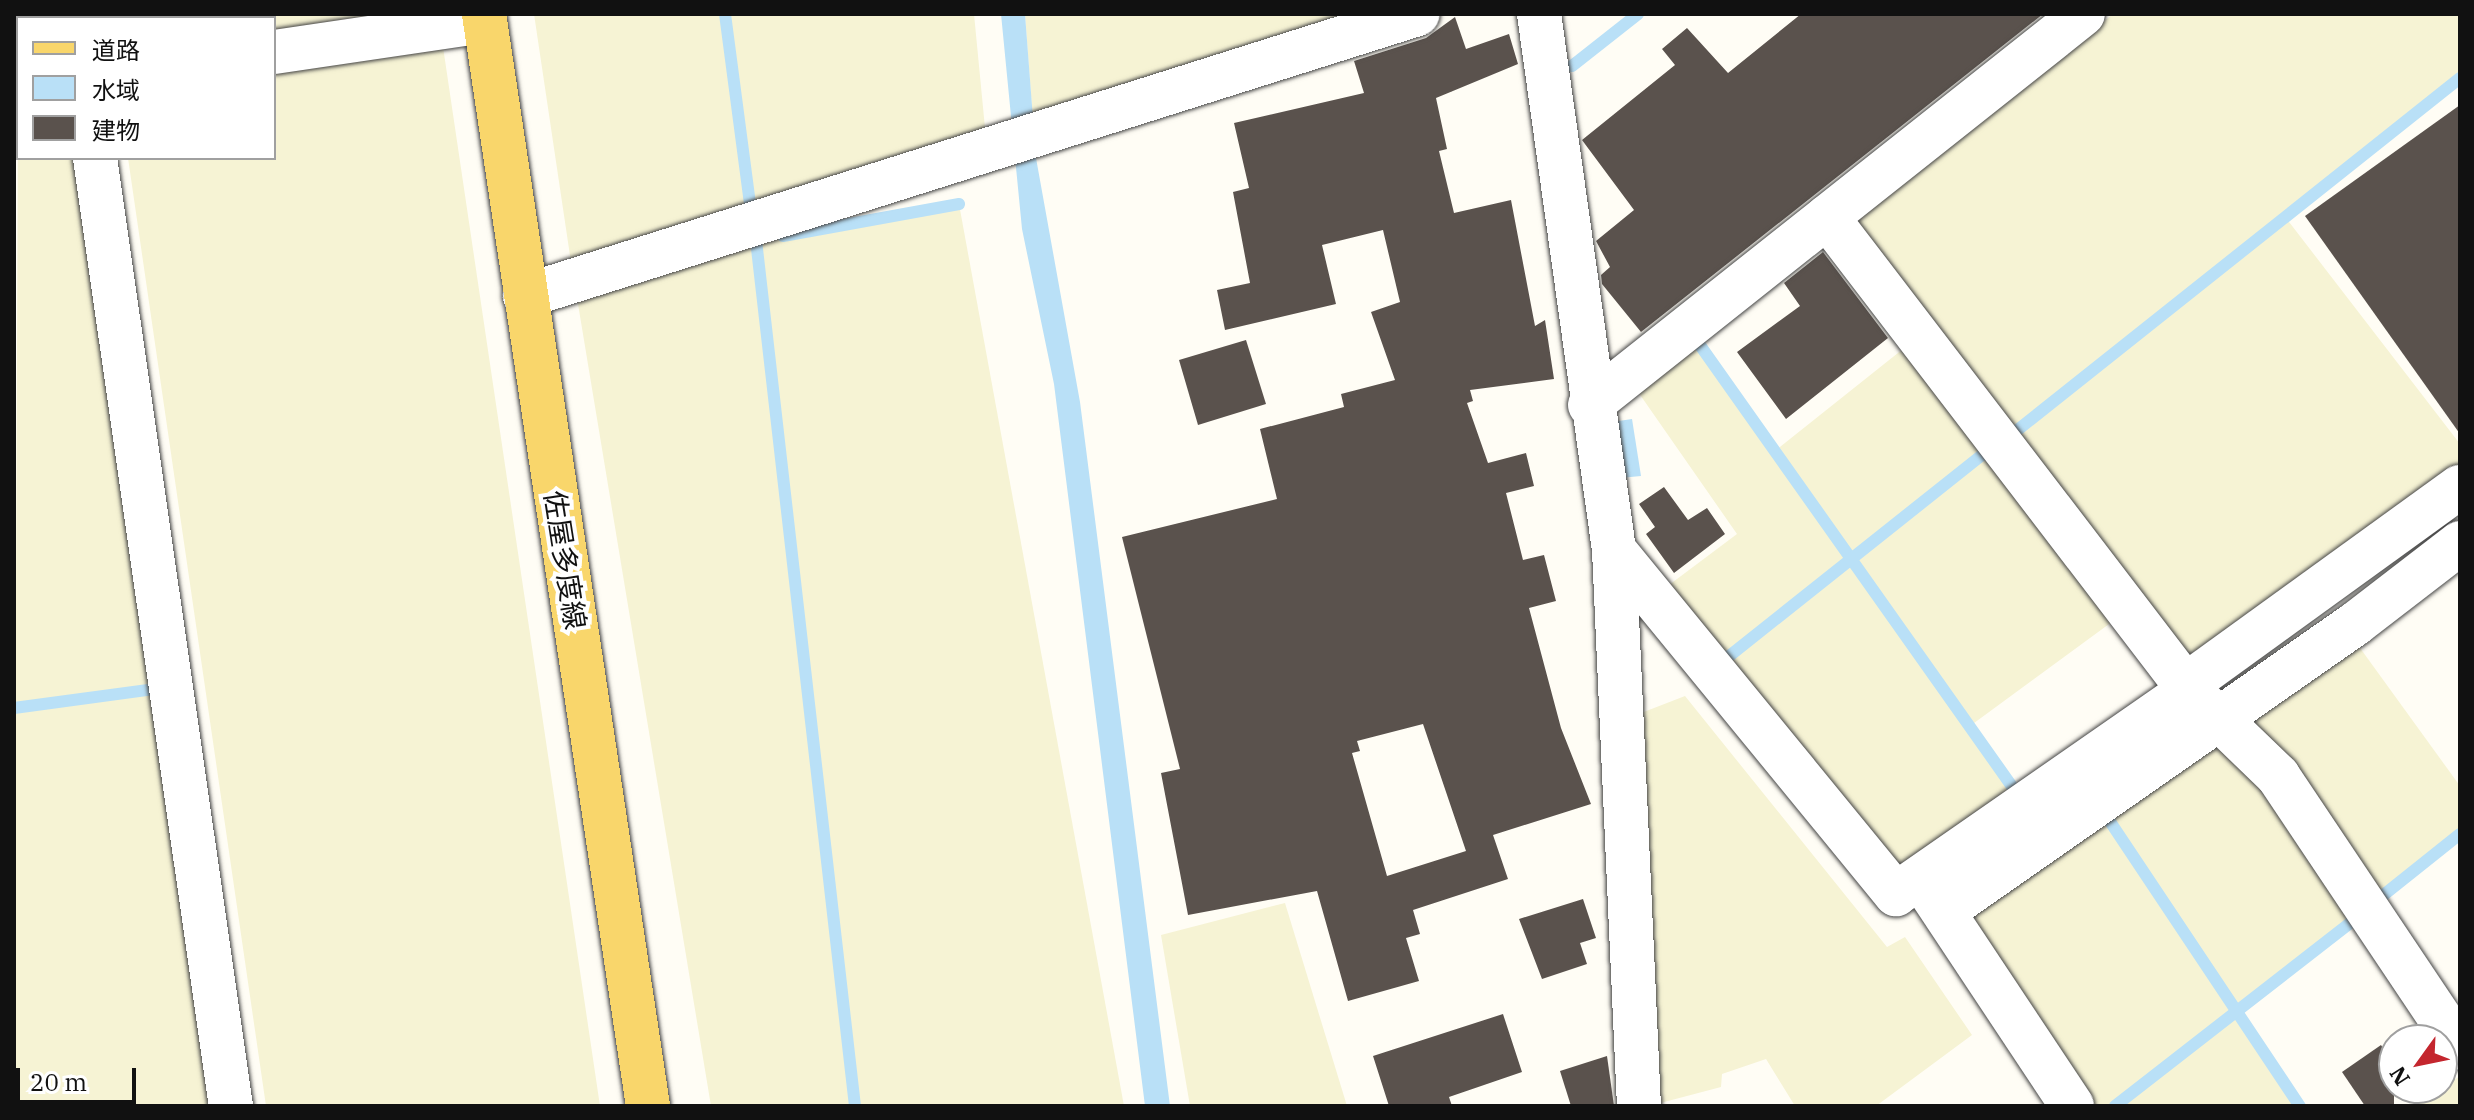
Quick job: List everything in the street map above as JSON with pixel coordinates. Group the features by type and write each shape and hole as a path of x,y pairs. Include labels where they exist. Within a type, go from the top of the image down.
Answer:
{"main road":[{"name":"佐屋多度線","path":"484,18 648,1106"}],"street":[{"path":"525,296 1418,14"},
{"path":"1539,14 1590,405 1614,550 1639,1106"},
{"path":"1590,405 2083,14"},
{"path":"276,52 484,18"},
{"path":"95,160 231,1106"},
{"path":"1827,217 2200,700 2278,776 2460,1048"},
{"path":"1614,550 1896,894 1931,893 2200,700 2460,487"},
{"path":"2200,700 2460,543"},
{"path":"1931,893 2072,1106"}],"shaded area":[{"path":"106,14 438,14 276,42 276,16"},
{"path":"534,14 974,14 985,128 572,269"},
{"path":"1025,14 1384,14 1033,122"},
{"path":"2113,14 2460,14 2460,78 2286,218 2460,444 2460,476 2184,665 1849,224"},
{"path":"442,40 600,1106 266,1106 128,160 276,160 276,63"},
{"path":"18,160 85,160 221,1106 14,1106"},
{"path":"959,204 1124,1106 711,1106 577,298 756,240"},
{"path":"1697,341 1775,451 1913,341 2120,616 1970,726 2013,795 1899,875 1661,591 1737,534 1636,389"},
{"path":"2355,641 2460,786 2460,834 2376,901 2236,723"},
{"path":"1685,696 1887,947 1905,937 1972,1035 1876,1106 1795,1106 1766,1059 1722,1074 1721,1087 1649,1106 1636,715"},
{"path":"2220,732 2358,912 2236,1010 2300,1106 2084,1106 1965,910"},
{"path":"1285,903 1347,1106 1190,1106 1161,935"},
{"path":"2460,1076 2460,1106 2414,1106 2458,1104"}],"water":[{"path":"1001,14 1025,14 1036,158 1080,402 1170,1106 1145,1106 1054,384 1022,229"},
{"path":"1632,419 1641,476 1620,478 1612,422"}],"building":[{"path":"1801,14 2043,14 1641,332 1602,284 1601,275 1610,267 1596,241 1634,210 1582,140 1675,65 1662,49 1687,28 1728,73"},
{"path":"1455,17 1466,49 1509,34 1518,64 1436,98 1447,149 1439,151 1454,213 1511,200 1535,326 1545,320 1554,379 1470,390 1473,401 1467,403 1488,463 1526,453 1534,486 1506,493 1523,560 1544,555 1556,601 1529,608 1561,728 1591,804 1493,835 1508,879 1413,910 1420,934 1406,938 1419,981 1348,1001 1317,891 1188,915 1161,773 1180,769 1122,537 1277,499 1260,429 1344,407 1341,394 1395,380 1371,312 1400,302 1383,230 1322,245 1336,304 1225,330 1217,290 1250,283 1233,192 1249,188 1234,123 1364,93 1354,61 1426,38","holes":["1423,724 1466,851 1387,876 1352,753 1360,751 1357,741"]},
{"path":"2460,105 2460,434 2305,216"},
{"path":"1823,252 1888,338 1786,419 1737,352 1800,306 1784,283"},
{"path":"1246,340 1266,404 1198,425 1179,360"},
{"path":"1664,487 1688,520 1707,508 1725,534 1674,573 1646,534 1655,527 1639,504"},
{"path":"1583,899 1596,938 1580,943 1587,964 1542,979 1519,919"},
{"path":"1503,1014 1522,1072 1449,1097 1452,1106 1389,1106 1373,1056"},
{"path":"2378,1047 2378,1104 2394,1106 2365,1106 2342,1072"},
{"path":"1607,1056 1614,1106 1571,1106 1560,1071"}],"waterway":[{"path":"725,14 751,211"},
{"path":"1572,66 1638,14"},
{"path":"2010,436 2460,78"},
{"path":"783,236 959,204"},
{"path":"756,240 855,1106"},
{"path":"1697,341 2016,792"},
{"path":"1723,661 1992,447"},
{"path":"14,708 154,689"},
{"path":"2107,817 2300,1106"},
{"path":"2376,901 2460,834"},
{"path":"2115,1106 2359,916"}]}
